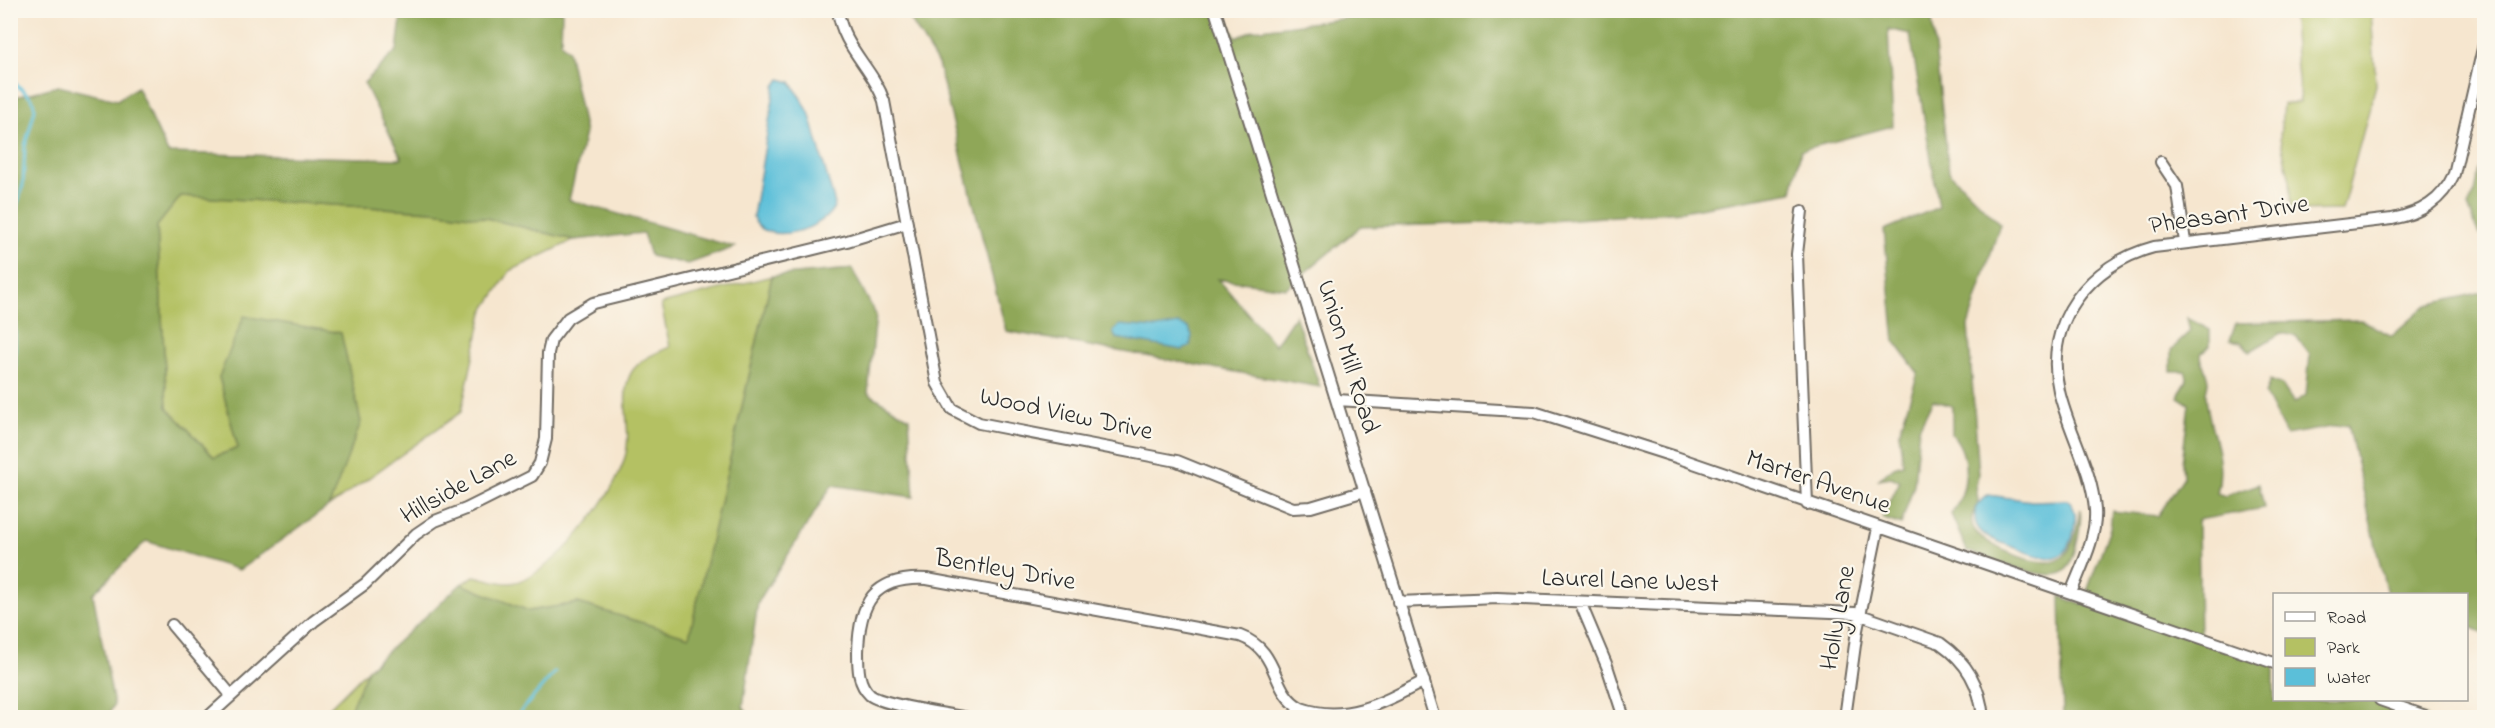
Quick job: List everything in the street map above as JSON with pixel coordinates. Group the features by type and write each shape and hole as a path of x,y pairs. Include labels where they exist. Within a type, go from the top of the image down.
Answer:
{"street":[{"name":"Wood View Drive","path":"838,10 847,41 876,80 881,91 937,383 946,402 960,415 999,427 1177,460 1293,508 1311,507 1365,491"},
{"name":"Union Mill Road","path":"1215,10 1435,717"},
{"name":"Pheasant Drive","path":"2071,593 2088,546 2095,512 2090,484 2056,379 2057,352 2062,327 2079,293 2107,268 2141,250 2185,242 2392,219 2412,214 2430,205 2444,191 2454,174 2484,44"},
{"path":"2161,162 2177,186 2185,242"},
{"path":"1802,211 1797,254 1807,504"},
{"name":"Hillside Lane","path":"207,717 314,621 365,584 426,527 532,476 540,463 546,439 548,349 555,332 573,313 593,303 847,241 907,224"},
{"name":"Marter Avenue","path":"1337,400 1534,412 1676,457 2273,663"},
{"name":"Holly Lane","path":"1845,717 1878,528"},
{"name":"Bentley Drive","path":"968,717 876,699 864,687 858,668 859,628 868,599 882,587 909,579 927,579 1240,636 1263,649 1288,699 1301,708"},
{"name":"Laurel Lane West","path":"1398,602 1477,598 1861,615 1940,643 1949,650 1964,664 1975,681 1983,717"},
{"path":"1580,602 1607,666 1624,717"},
{"path":"172,625 231,695"},
{"path":"1291,717 1301,708 1322,714 1351,713 1386,701 1424,681"},
{"path":"2386,701 2431,717"}],"green space":[{"path":"1410,10 1480,11 1486,15 1519,10 1931,11 1949,172 2000,224 1968,326 1979,474 1976,484 1978,504 1972,515 1972,523 1978,534 2000,548 2027,559 2052,562 2060,559 2069,549 2075,536 2080,509 2079,535 2073,558 2067,569 2057,574 2046,575 2003,564 1967,551 1951,514 1961,495 1965,463 1952,434 1952,406 1933,400 1919,428 1914,485 1901,525 1882,518 1900,481 1891,477 1879,479 1894,467 1903,464 1899,433 1918,373 1895,342 1884,230 1939,207 1910,34 1888,29 1893,126 1801,150 1792,192 1682,211 1551,221 1360,227 1286,288 1218,279 1275,345 1295,315 1320,387 1006,331 938,64 905,11 1223,11 1236,38 1253,30"},
{"path":"402,11 562,11 561,43 568,50 585,133 569,200 735,247 688,264 650,256 643,233 574,240 486,218 433,211 181,196 157,226 167,407 214,457 238,448 219,377 244,316 341,333 361,422 328,507 239,570 146,541 93,594 114,705 107,717 11,717 11,98 58,86 117,100 137,87 168,153 402,159 364,83 397,50"},
{"path":"2292,11 2371,11 2376,85 2342,210 2292,211 2290,181 2280,138 2283,104 2300,102"},
{"path":"2484,151 2484,234 2479,235 2468,206 2475,192"},
{"path":"181,196 433,211 486,218 574,240 510,271 483,312 461,412 328,507 331,501 219,377 238,448 214,457 167,407 157,226"},
{"path":"852,269 876,315 868,393 909,418 914,497 832,485 758,602 743,707 750,717 347,717 368,669 461,584 529,611 578,603 689,637 772,276"},
{"path":"772,276 689,638 578,603 529,611 461,584 474,576 507,583 528,577 563,551 596,512 609,492 625,457 628,437 626,394 630,375 642,361 670,347 661,304"},
{"path":"2484,293 2484,633 2468,625 2468,593 2387,593 2348,424 2286,435 2265,394 2270,380 2282,385 2294,403 2306,395 2310,355 2296,336 2281,333 2249,352 2241,342 2230,340 2236,323 2361,320 2392,336 2427,305"},
{"path":"2187,318 2210,330 2210,346 2201,354 2208,381 2207,407 2220,467 2217,493 2225,496 2259,484 2264,508 2198,520 2200,639 2273,665 2273,701 2378,701 2427,717 2063,717 2060,596 2082,605 2110,528 2112,511 2158,516 2183,478 2182,463 2189,404 2178,397 2187,375 2185,371 2171,371 2171,350 2190,332"},
{"path":"368,669 347,717 319,718"}],"water":[{"path":"780,79 791,82 809,112 835,204 830,213 809,228 781,234 759,227 753,217 775,86"},
{"path":"1178,324 1189,328 1192,336 1190,346 1183,350 1116,338 1113,332 1120,325 1157,328"},
{"path":"1988,495 2032,501 2067,500 2073,506 2075,518 2074,530 2065,551 2059,556 2042,557 1986,535 1976,525 1975,518 1978,505"}],"waterway":[{"path":"10,79 32,98 35,109 25,146 23,185 13,218 15,365 10,397"},
{"path":"515,718 555,672"}]}
